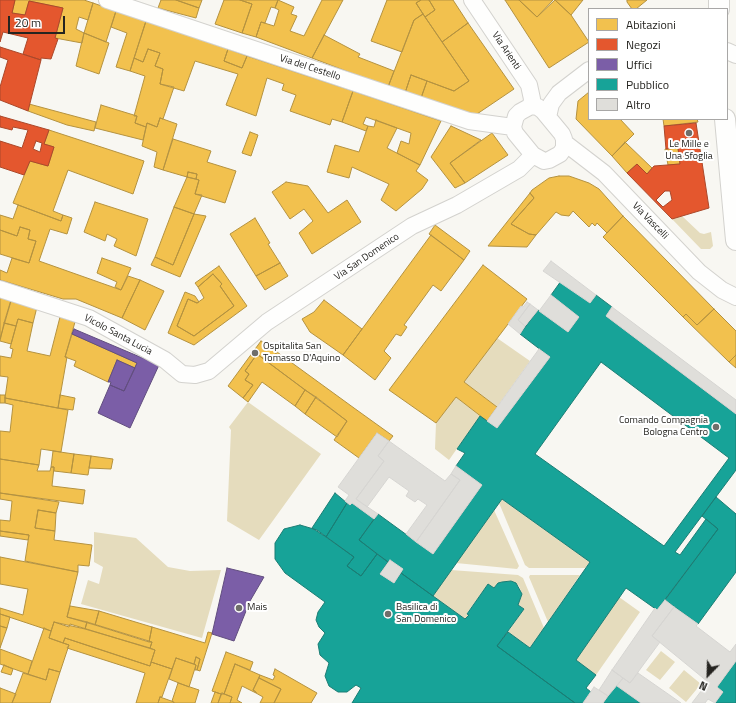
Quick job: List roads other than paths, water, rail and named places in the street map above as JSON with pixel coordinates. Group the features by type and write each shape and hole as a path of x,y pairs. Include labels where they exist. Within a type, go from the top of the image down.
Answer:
{"street":[{"name":"Via del Cestello","path":"108,0 469,121 513,127"},
{"name":"Via Arienti","path":"472,0 529,85 532,99 531,106"},
{"path":"548,117 551,104 559,93 588,71"},
{"path":"531,106 538,107 548,117 562,134 565,143 560,154 549,160 544,161 533,155 515,133 513,127 516,116 531,106"},
{"path":"729,131 736,240"},
{"name":"Via Vascelli","path":"565,143 604,173 700,272 722,290 736,297"},
{"name":"Via San Domenico","path":"209,371 267,322 412,226 457,205 519,168 533,155"},
{"name":"Vicolo Santa Lucia","path":"0,289 89,318 165,360 182,374 195,375 209,371"}],"place":[{"name":"Le Mille e Una Sfoglia","path":"689,133"},
{"name":"Ospitalita San Tomasso D'Aquino","path":"255,353"},
{"name":"Comando Compagnia Bologna Centro","path":"716,427"},
{"name":"Mais","path":"239,608"},
{"name":"Basilica di San Domenico","path":"388,614"}]}
